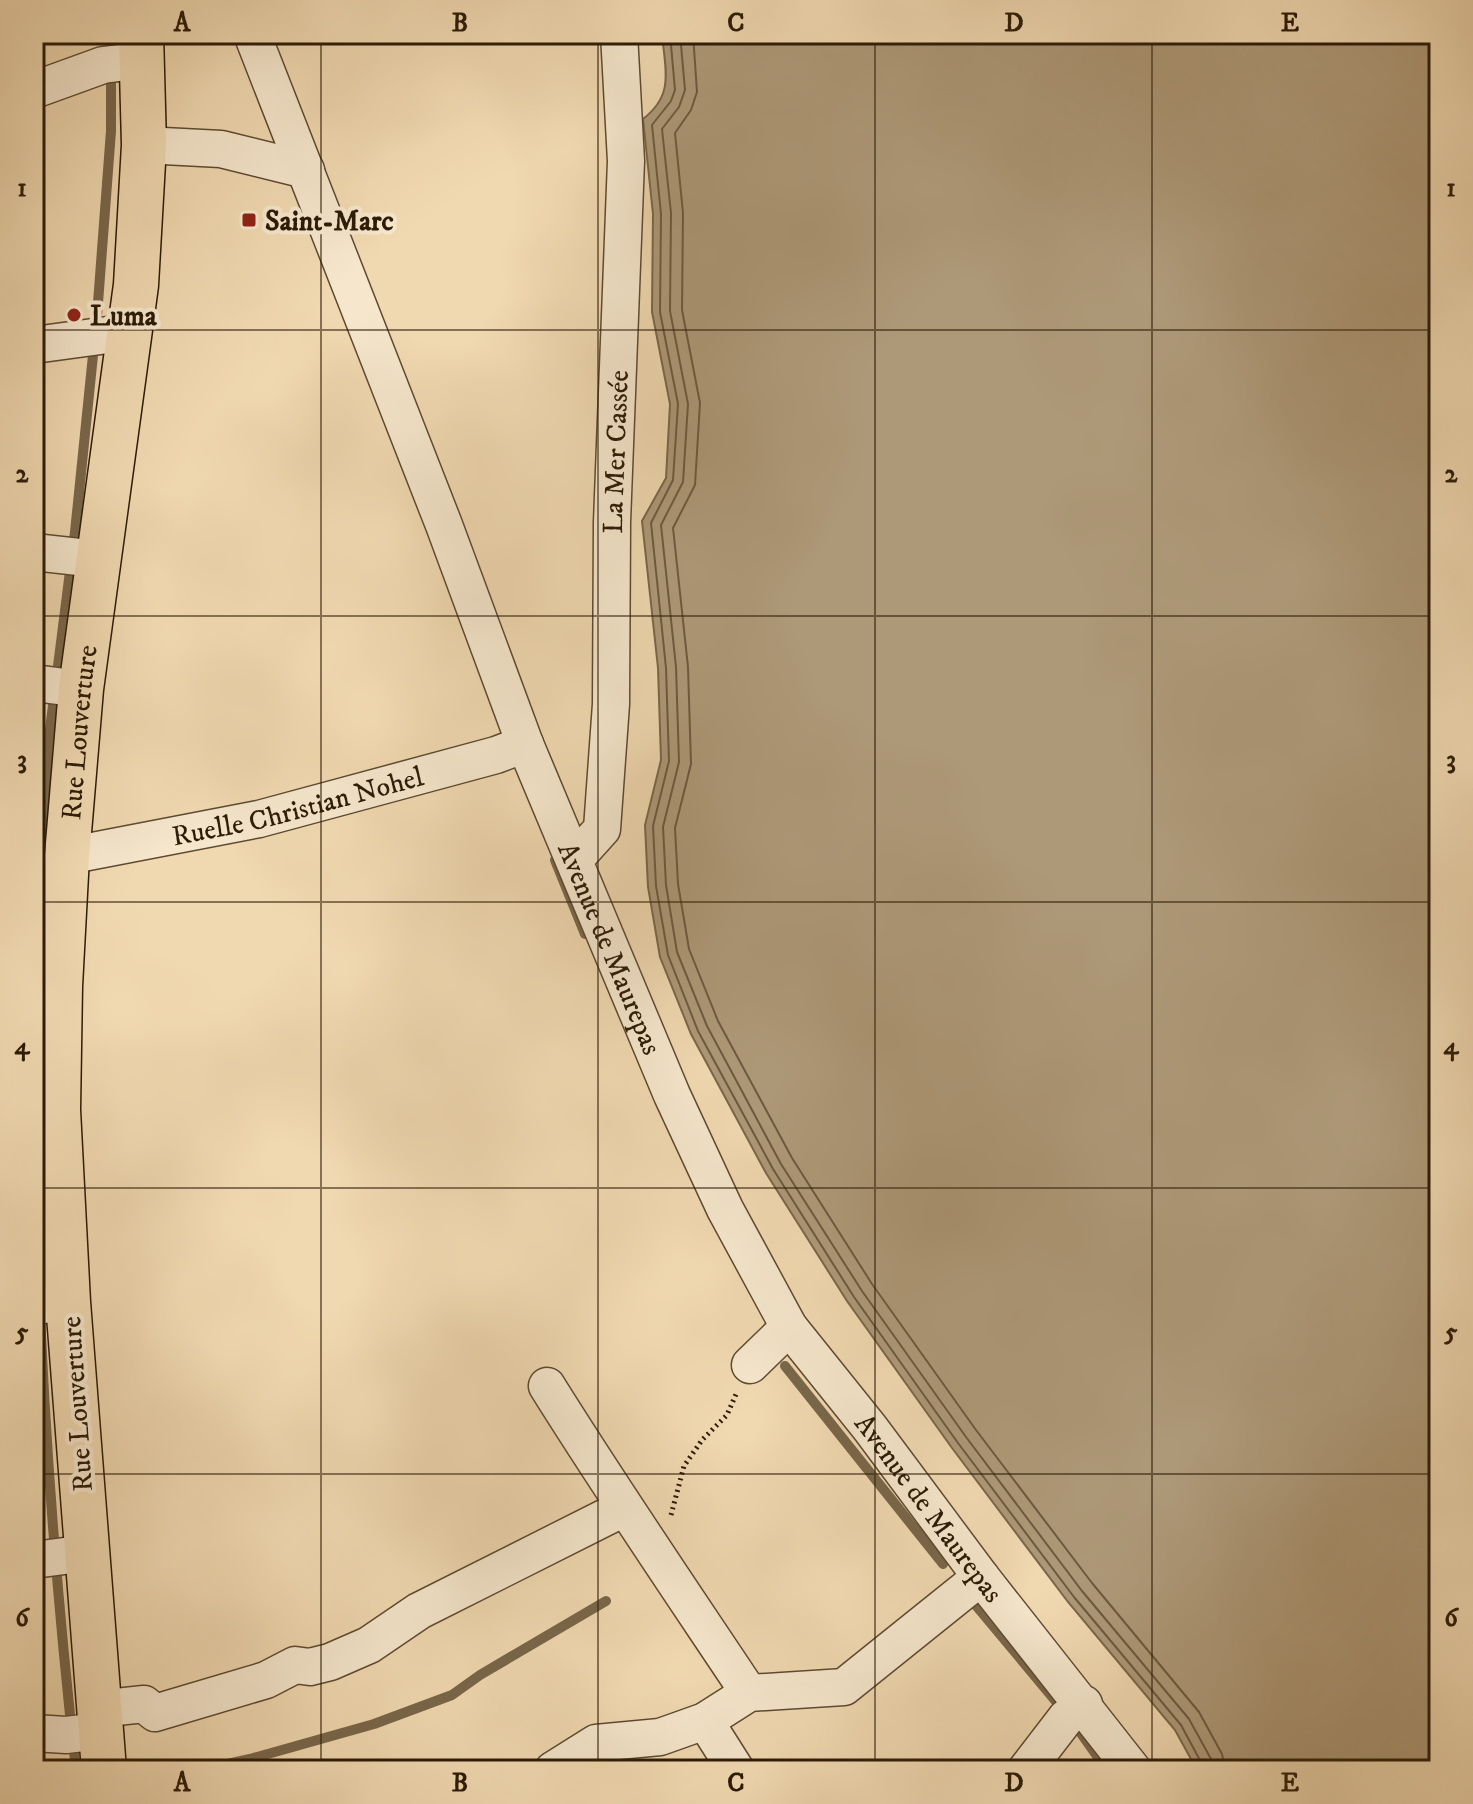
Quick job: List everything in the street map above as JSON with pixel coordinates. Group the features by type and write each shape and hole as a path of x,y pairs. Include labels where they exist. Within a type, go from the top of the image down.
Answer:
{"main road":[{"name":"Rue Louverture","path":"80,1735 58,1557 45,1305 43,1112 60,986 67,856 57,686 69,556 107,335 136,285 144,145 129,55"}],"street":[{"name":"Avenue de Maurepas","path":"252,34 444,525 510,750 575,859 672,1095 725,1209 789,1327 870,1428 981,1577 1074,1712 1133,1770"},
{"name":"La Mer Cassée","path":"575,859 602,829 611,704 613,493 626,161 619,34"},
{"path":"34,90 129,55"},
{"path":"144,145 221,149 306,170"},
{"path":"34,345 107,335"},
{"name":"Ruelle Christian Nohel","path":"67,856 259,819 510,750"},
{"path":"750,1365 789,1327"},
{"path":"547,1386 624,1508 749,1693"},
{"path":"80,1735 144,1704 155,1713 266,1680 295,1665 310,1667 330,1662 369,1645 419,1611 624,1508"},
{"path":"553,1770 596,1743 660,1737 705,1721 749,1693 844,1687 981,1577"},
{"path":"1026,1770 1074,1712"},
{"path":"705,1721 736,1770"}],"path":[{"path":"659,1556 668,1544 669,1525 684,1466 702,1440 727,1415 750,1365"}],"water":[{"path":"662,34 1439,34 1439,1770 1197,1770 1175,1730 1068,1602 847,1301 766,1173 691,1034 660,957 648,887 645,825 661,760 658,668 642,521 666,478 670,404 652,312 653,214 643,119 653,110 664,91 666,70"}],"waterway":[{"path":"34,1069 36,954 48,745 75,532 97,316 111,131 111,34"},
{"path":"555,860 585,934"},
{"path":"34,1128 48,1449 76,1770"},
{"path":"785,1366 943,1564"},
{"path":"200,1770 374,1724 452,1695 480,1675 606,1601"},
{"path":"974,1603 1064,1711"},
{"path":"1076,1726 1107,1770"}],"place":[{"name":"Saint-Marc","path":"249,220"},
{"name":"Luma","path":"74,315"}]}
